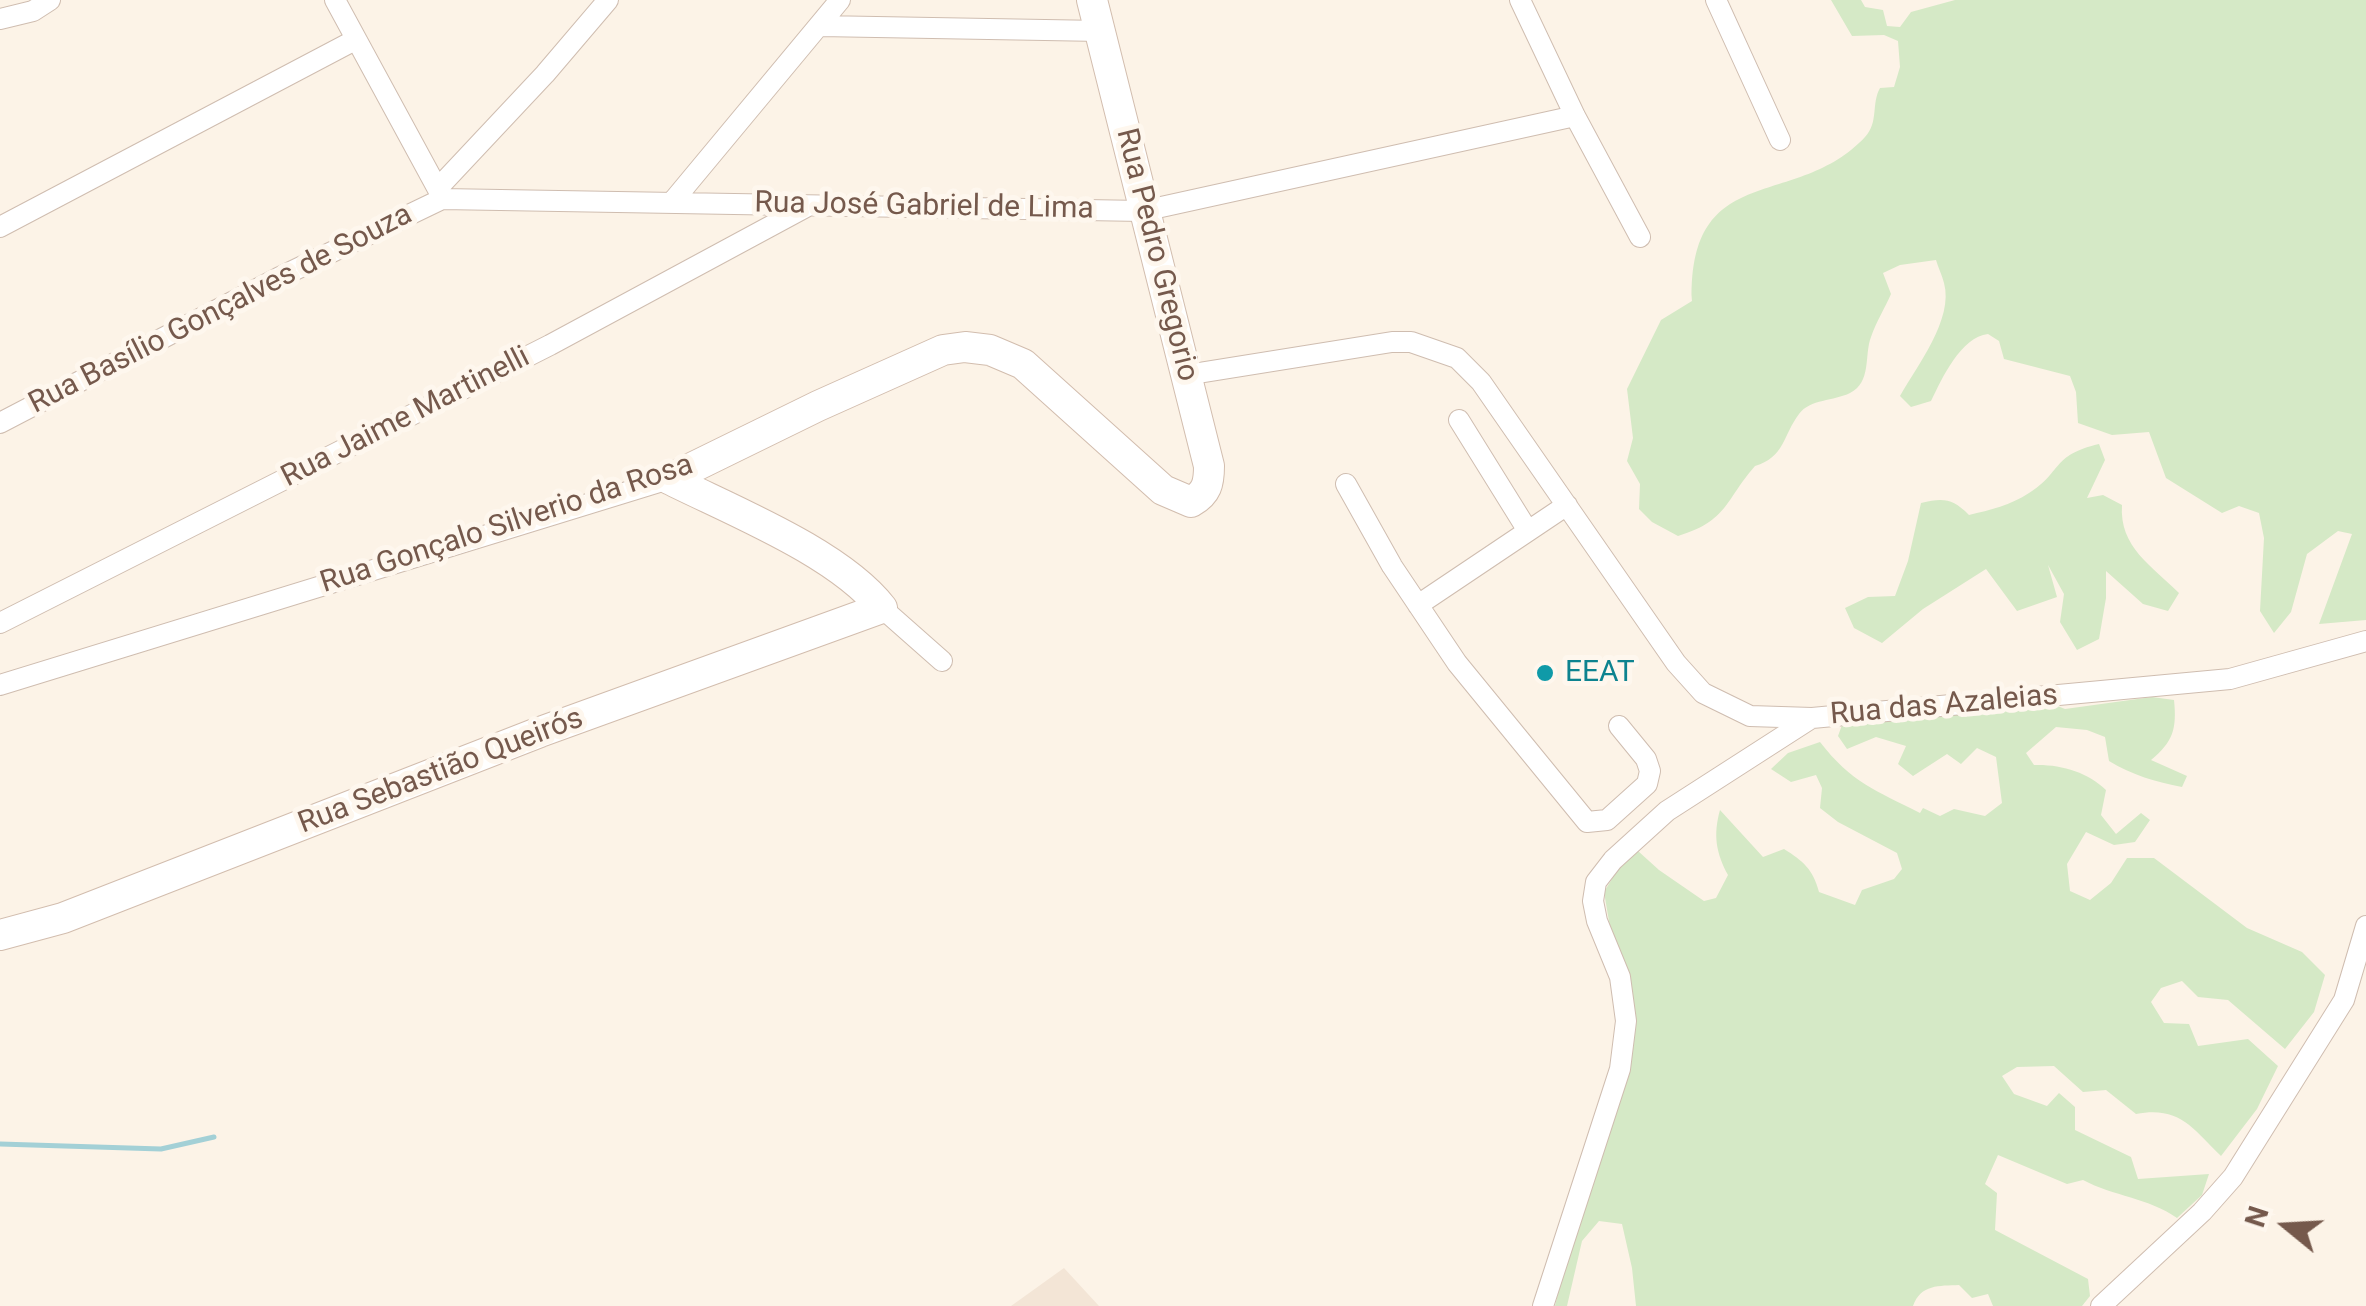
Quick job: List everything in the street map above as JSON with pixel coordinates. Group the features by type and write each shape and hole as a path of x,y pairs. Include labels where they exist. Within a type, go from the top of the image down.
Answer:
{"street":[{"path":"0,19 33,11 50,0"},
{"path":"334,0 440,193 608,0"},
{"path":"674,201 840,0"},
{"name":"Rua Pedro Gregorio","path":"1092,0 1210,466 1209,485 1190,502"},
{"path":"1520,0 1575,116 1640,237"},
{"path":"1716,0 1780,140"},
{"path":"820,26 1100,31"},
{"path":"0,228 356,40"},
{"name":"Rua José Gabriel de Lima","path":"440,193 808,206 1143,210 1575,116"},
{"name":"Rua Basílio Gonçalves de Souza","path":"0,424 440,193"},
{"name":"Rua Jaime Martinelli","path":"0,624 550,345 808,206"},
{"path":"1186,375 1392,342 1429,346 1457,358 1481,382 1676,663 1702,693 1750,716 1812,718"},
{"name":"Rua Gonçalo Silverio da Rosa","path":"0,686 669,479 943,350 990,350 1023,364 1162,490 1190,502"},
{"path":"1459,420 1528,531"},
{"path":"669,479 798,544 866,587 882,608 942,662"},
{"path":"1346,484 1418,606 1457,663 1587,822 1607,820 1647,784 1650,771 1646,760 1619,726"},
{"path":"1418,606 1566,505"},
{"name":"Rua Sebastião Queirós","path":"0,934 63,918 540,732 882,608"},
{"name":"Rua das Azaleias","path":"1544,1306 1620,1070 1626,1020 1620,977 1597,921 1593,901 1596,882 1612,860 1667,811 1812,718 2230,679 2366,641"},
{"path":"2101,1306 2234,1177 2344,1000 2366,926"}],"shaded area":[{"path":"1064,1268 1099,1306 1011,1306"}],"green space":[{"path":"1831,0 1861,0 1865,7 1883,10 1887,26 1900,27 1911,12 1955,0 2366,0 2366,620 2319,624 2352,534 2338,531 2307,554 2291,612 2274,633 2260,611 2264,538 2259,513 2239,506 2222,513 2166,478 2149,432 2112,435 2078,423 2076,392 2070,376 2004,359 1999,341 1988,334 1961,350 1931,401 1911,407 1900,396 1932,342 1944,312 1944,283 1936,260 1900,265 1883,273 1891,294 1871,337 1862,382 1850,393 1804,409 1778,451 1755,466 1707,524 1678,536 1652,522 1639,509 1640,484 1627,461 1633,438 1627,389 1661,320 1692,301 1696,256 1708,226 1727,206 1838,159 1869,131 1880,88 1894,87 1900,67 1898,41 1884,35 1852,36"},
{"path":"2099,444 2105,460 2087,498 2103,495 2122,505 2126,533 2139,555 2179,593 2168,611 2143,604 2106,571 2099,639 2077,650 2060,622 2064,594 2048,565 2057,597 2017,611 1986,569 1923,609 1882,643 1854,628 1845,608 1868,597 1895,596 1908,561 1921,503 1947,501 1969,515 2000,507 2040,486 2072,453"},
{"path":"2152,697 2174,700 2175,719 2169,741 2151,760 2187,776 2182,787 2144,777 2109,761 2105,737 2087,730 2056,727 2026,753 2034,765 2073,770 2106,790 2101,815 2116,834 2141,813 2150,820 2135,842 2114,845 2086,832 2067,864 2070,891 2090,900 2111,883 2127,858 2154,858 2247,928 2302,952 2325,975 2314,1012 2285,1049 2228,1000 2198,997 2182,981 2161,988 2151,1002 2164,1023 2189,1024 2198,1046 2248,1039 2278,1066 2257,1109 2221,1156 2175,1116 2136,1114 2106,1090 2083,1092 2054,1066 2017,1067 2002,1076 2014,1094 2047,1106 2059,1093 2075,1107 2075,1130 2131,1157 2138,1179 2209,1174 2202,1195 2177,1218 2083,1180 2067,1184 1998,1155 1985,1184 1997,1193 1995,1230 2088,1279 2090,1296 2082,1306 1993,1306 1988,1294 1972,1298 1959,1285 1926,1290 1913,1306 1636,1306 1622,1224 1599,1221 1582,1241 1567,1306 1555,1306 1571,1237 1617,1111 1634,1044 1629,976 1611,933 1604,892 1626,856 1638,851 1704,901 1716,898 1728,875 1717,844 1720,810 1763,857 1784,849 1806,866 1819,892 1855,905 1862,890 1894,879 1902,869 1897,853 1838,822 1820,808 1822,788 1816,775 1791,782 1771,769 1788,753 1820,742 1854,776 1920,813 1923,808 1940,816 1954,809 1985,816 2002,803 1996,757 1977,748 1961,764 1947,754 1913,776 1898,764 1906,746 1876,737 1847,749 1838,736 1842,725 2055,705 2065,709"}],"waterway":[{"path":"0,1144 161,1149 214,1137"}],"place":[{"name":"EEAT","path":"1545,673"}]}
